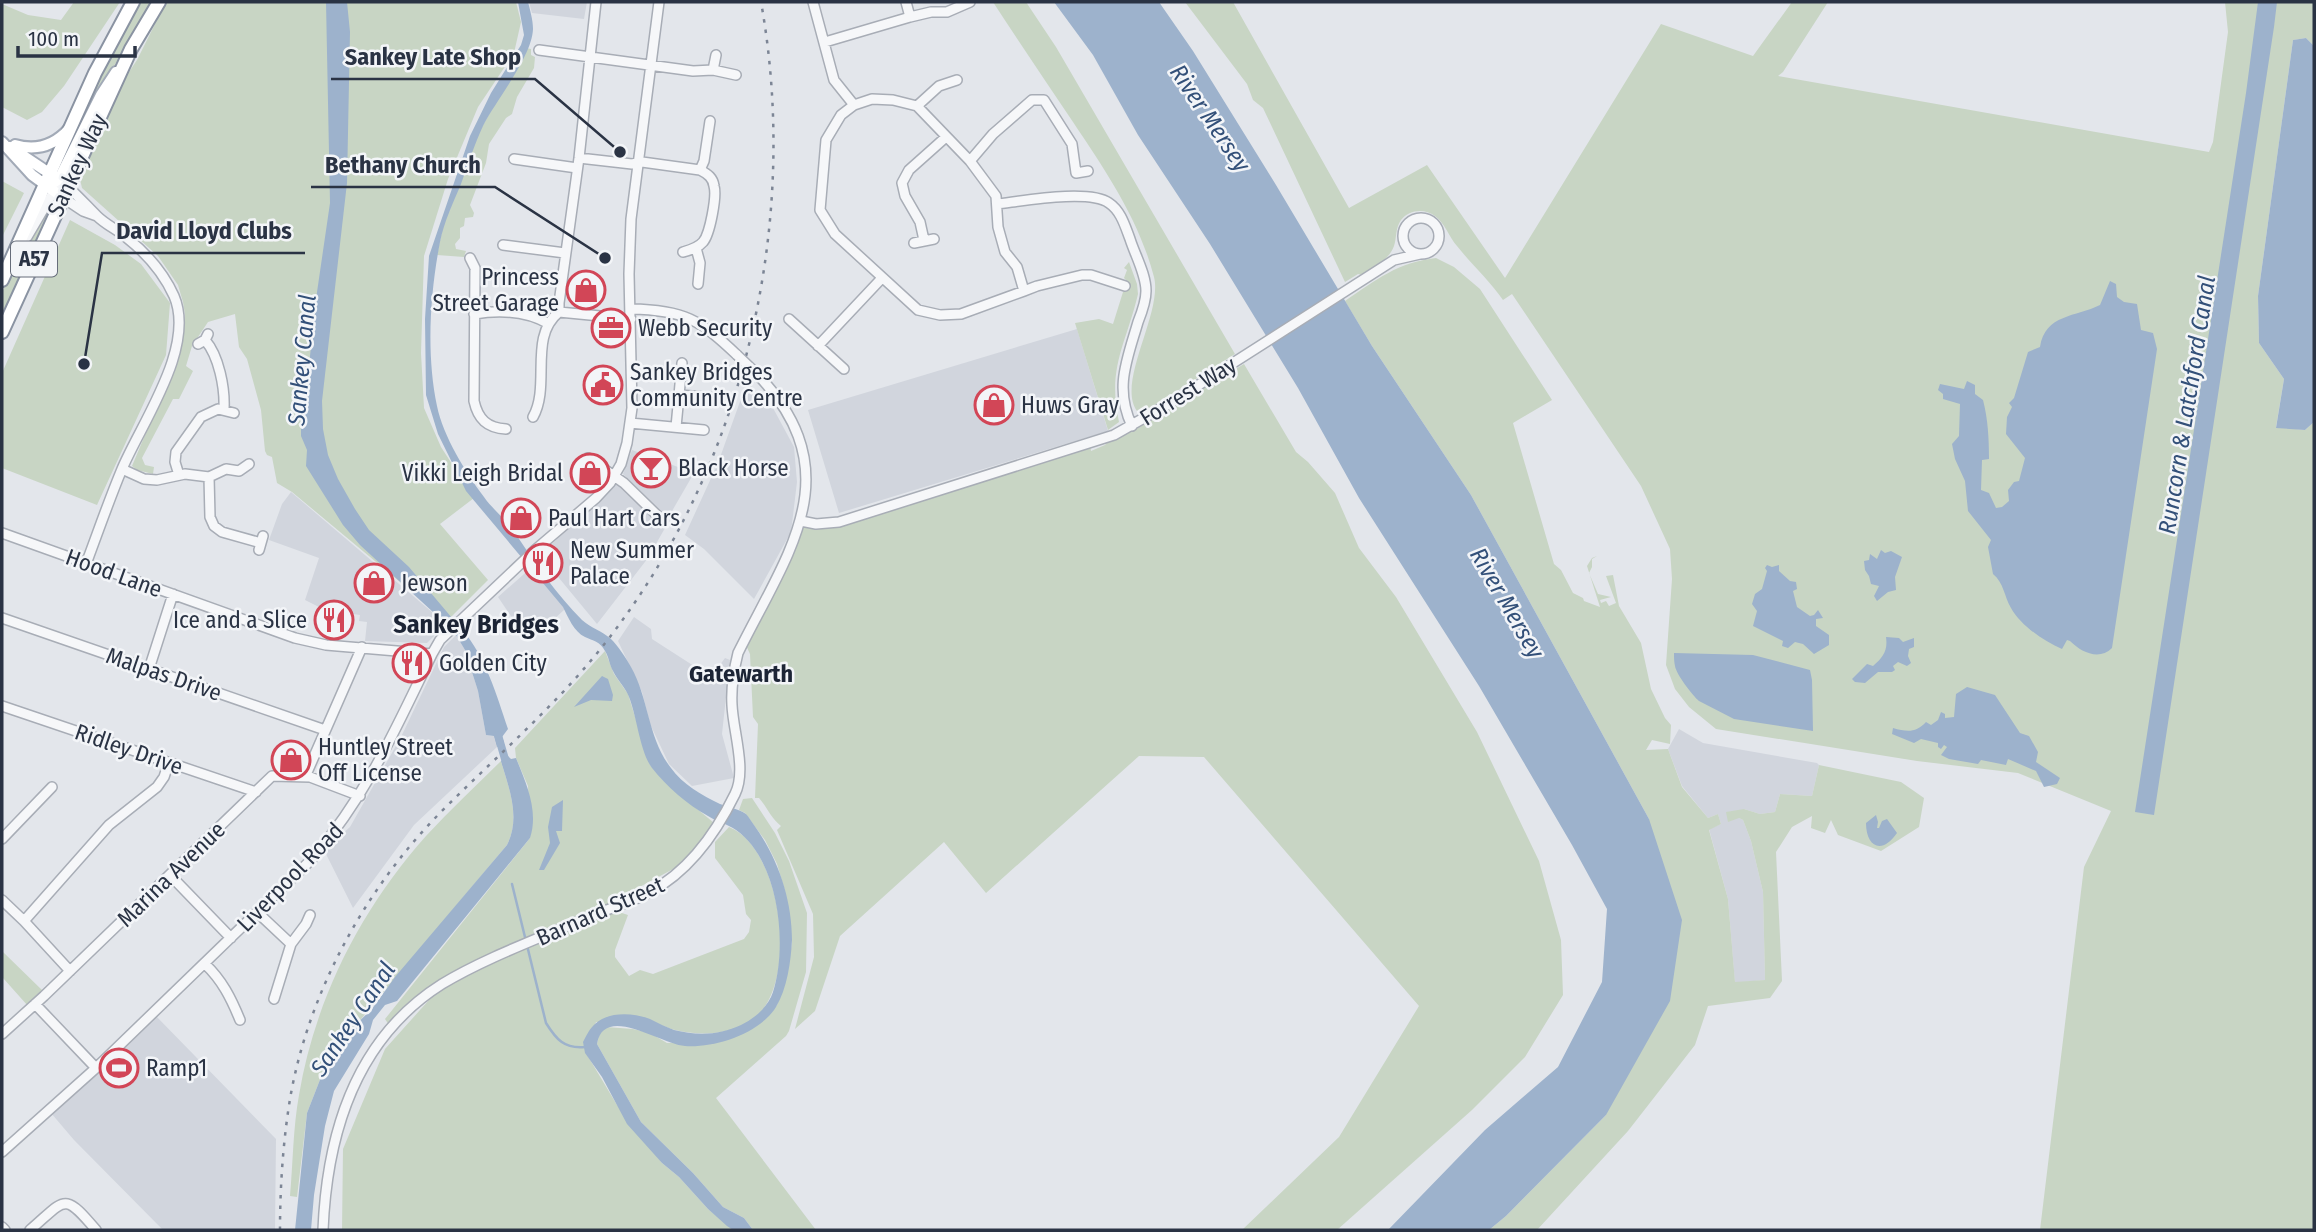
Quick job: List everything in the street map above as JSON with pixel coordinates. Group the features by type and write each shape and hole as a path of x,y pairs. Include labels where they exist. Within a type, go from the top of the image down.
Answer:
{"highway":[{"name":"Sankey Way","path":"2,332 56,185 72,126 95,73 133,2"},
{"name":"Sankey Way","path":"4,276 159,2"}],"main road":[{"path":"2,142 38,148 59,139 72,126"},
{"path":"2,142 19,162 56,185"}],"street":[{"path":"533,417 540,405 542,348 549,324 559,312 596,2"},
{"path":"615,477 627,443 630,423 633,388 631,219 659,2"},
{"path":"813,2 834,80 854,105"},
{"path":"906,2 910,17"},
{"path":"825,43 910,17 931,12 947,12 970,2"},
{"path":"539,50 736,75"},
{"path":"713,71 716,55"},
{"path":"917,106 939,86 957,80"},
{"path":"1024,291 1017,267 1005,252 998,227 996,196 970,161 917,106 893,100 872,99 854,105 841,115 826,140 820,210 835,234 918,310 940,315 961,314 1049,282 1082,275 1091,275 1121,285 1121,271"},
{"path":"970,161 993,134 1032,100 1044,100 1072,144 1076,173 1088,172"},
{"path":"700,170 704,161 710,121"},
{"path":"924,241 920,222 905,196 902,183 909,170 946,137"},
{"path":"514,159 637,163 700,170 710,175 715,188 705,241 696,248 683,252"},
{"path":"56,185 128,239 156,267 172,292 178,318 178,335 172,361 122,469 86,564"},
{"path":"997,204 1092,195 1107,201 1115,208 1146,285 1144,304 1122,386 1123,404 1132,426"},
{"path":"1394,260 1405,227 1413,220 1423,218 1433,223 1438,232 1437,243 1430,251 1420,254 1410,250 1403,237"},
{"path":"503,244 565,253"},
{"path":"696,248 700,263 698,284"},
{"name":"Forrest Way","path":"801,521 816,524 839,522 1093,443 1132,426 1394,260 1420,254"},
{"path":"470,257 475,268 474,401 481,419 490,426 502,429 497,441"},
{"path":"818,346 883,278"},
{"name":"Barnard Street","path":"323,1230 324,1196 333,1144 348,1095 379,1041 424,998 462,973 649,893 671,879 696,857 728,806 740,780 732,705 738,653 791,550 801,521 806,477 798,436 781,401 757,374 711,330 689,317 663,311 631,314 559,312"},
{"path":"474,314 494,312 533,316 549,324"},
{"path":"789,319 844,369"},
{"path":"204,339 213,352 225,394 224,409"},
{"path":"676,427 682,363"},
{"path":"528,395 540,395"},
{"path":"680,395 715,398"},
{"path":"179,475 175,457 178,448 201,417 212,410 224,409 234,413"},
{"path":"630,423 704,430"},
{"path":"588,458 624,483 663,521"},
{"path":"122,469 150,480 190,474 209,477 226,470 239,471 250,462"},
{"path":"209,477 210,517 214,526 222,532 261,543"},
{"name":"Liverpool Road","path":"2,1152 96,1068 312,859 360,796 440,640 596,498 615,477"},
{"name":"Hood Lane","path":"2,533 295,638 326,645 432,654"},
{"path":"149,669 173,594"},
{"name":"Malpas Drive","path":"2,618 325,730"},
{"path":"305,777 362,647"},
{"name":"Ridley Drive","path":"2,706 256,792"},
{"path":"24,921 108,825 157,787 169,762"},
{"name":"Marina Avenue","path":"2,1034 272,776 305,777 360,796"},
{"path":"2,839 52,787"},
{"path":"170,875 231,938"},
{"path":"2,900 70,971"},
{"path":"257,912 291,944"},
{"path":"274,999 291,944 310,915"},
{"path":"205,964 227,989 240,1020"},
{"path":"35,1004 96,1068"},
{"path":"30,1230 58,1205 65,1203 76,1207 96,1230"}],"shaded area":[{"path":"529,2 587,2 584,19 532,13"},
{"path":"1077,329 1108,431 839,513 808,410"},
{"path":"747,382 773,408 794,447 797,482 791,532 754,599 704,549 685,535 718,463"},
{"path":"632,450 694,473 668,518 623,474"},
{"path":"618,482 665,528 648,558 597,624 540,555"},
{"path":"291,492 446,624 427,643 365,641 367,622 359,621 360,615 340,612 339,615 305,600 319,558 269,540 282,504"},
{"path":"533,566 565,609 551,622 519,628 498,597"},
{"path":"634,617 651,629 652,639 711,677 725,658 730,660 722,734 734,778 692,786 669,764 650,724 642,692 618,641"},
{"path":"456,635 465,650 478,691 486,735 494,736 497,747 414,825 353,908 324,850 350,827 401,737 444,647"},
{"path":"1679,729 1703,743 1819,765 1812,796 1780,794 1775,812 1760,814 1744,809 1739,818 1743,820 1751,841 1763,892 1765,980 1735,983 1728,899 1709,829 1721,824 1718,814 1708,818 1682,786 1668,749"},
{"path":"155,1015 276,1139 275,1230 163,1230 51,1113"}],"green space":[{"path":"74,2 120,2 64,86 42,112 27,120 2,107 2,4 28,15 61,20"},
{"path":"137,2 154,2 104,82 66,157 63,155 105,63"},
{"path":"166,2 516,2 521,22 514,53 478,107 448,179 424,256 421,353 424,408 441,447 474,498 440,524 488,580 447,621 292,492 277,483 272,457 265,451 261,410 247,359 239,347 235,314 208,322 192,346 186,366 193,371 179,399 173,399 142,458 145,465 154,467 153,474 132,466 181,349 185,315 183,302 178,285 158,256 82,188 79,175 119,87 137,60"},
{"path":"993,2 1026,2 1056,47 1235,354 1144,412 1137,411 1132,398 1132,383 1155,292 1148,256 1140,235 1109,177"},
{"path":"1185,2 1233,2 1349,208 1427,165 1505,278 1661,24 1753,56 1792,2 1828,2 1778,76 2209,152 2213,142 2228,32 2225,2 2314,2 2314,46 2306,38 2293,40 2258,296 2259,343 2284,379 2276,427 2305,430 2314,422 2314,1230 2040,1230 2084,867 2111,811 2018,773 1917,761 1716,729 1689,707 1675,689 1666,665 1672,579 1670,549 1641,486 1512,294 1503,300 1438,219 1431,213 1422,211 1412,212 1401,220 1392,251 1385,259 1362,275 1358,274 1345,282 1263,108 1253,100 1247,84"},
{"path":"526,48 531,49 531,55 535,57 534,68 517,97 512,114 506,118 489,144 486,163 470,205 473,217 465,218 464,226 460,228 460,238 455,244 456,249 466,251 464,257 437,255 446,212 450,211 451,201 473,143"},
{"path":"2,181 24,193 2,237"},
{"path":"52,205 2,322 2,292"},
{"path":"70,220 115,245 141,264 170,303 166,355 97,505 2,468 2,373"},
{"path":"1436,258 1454,267 1480,289 1552,400 1513,423 1554,564 1561,570 1573,593 1600,607 1590,575 1598,594 1611,597 1600,600 1601,603 1606,601 1609,606 1616,603 1606,576 1613,575 1619,606 1641,643 1651,689 1671,725 1670,744 1652,740 1646,750 1668,749 1682,787 1708,818 1718,814 1721,824 1709,830 1728,899 1735,982 1765,980 1763,892 1743,820 1739,818 1728,822 1726,812 1744,809 1760,814 1775,812 1780,794 1812,796 1819,765 1901,782 1924,798 1919,827 1881,851 1838,835 1831,820 1825,833 1811,828 1812,816 1792,827 1776,852 1782,981 1770,998 1708,1006 1695,1045 1628,1131 1537,1230 1489,1230 1606,1115 1649,819 1471,495 1345,301 1399,268"},
{"path":"1129,262 1138,294 1117,371 1115,386 1119,422 1108,430 1075,323 1099,319 1113,324 1123,292 1126,292 1129,283 1124,278 1127,270 1124,268"},
{"path":"1244,364 1296,452 1335,493 1359,548 1396,597 1477,732 1539,861 1561,940 1563,995 1525,1057 1472,1110 1337,1230 1242,1230 1339,1137 1419,1006 1204,757 1139,756 986,893 944,842 840,936 815,1011 795,1029 814,957 813,914 777,830 781,826 759,798 755,798 758,724 753,717 750,654 744,641 801,521 831,523 1090,444 1091,451 1105,445 1110,439 1136,429"},
{"path":"1597,556 1592,559 1589,573 1587,566 1592,558"},
{"path":"605,651 614,674 628,694 650,765 664,781 714,823 692,853 677,867 617,899 616,911 628,915 615,957 629,976 640,970 653,974 744,939 749,932 751,920 746,914 743,895 715,858 715,842 729,827 747,840 762,861 779,918 777,978 767,1003 752,1020 734,1029 705,1033 673,1030 660,1025 596,1022 586,1053 617,1105 662,1163 733,1230 342,1230 343,1149 385,1049 429,1000 423,998 391,1028 385,1019 530,838 528,786 516,758 515,748"},
{"path":"501,761 513,813 507,845 336,1049 323,1072 307,1113 297,1197 290,1196 295,1120 306,1059 316,1024 344,957 361,925 403,864 435,826"},
{"path":"752,798 775,833 789,861 807,913 806,972 786,1036 716,1098 816,1230 753,1230 744,1218 723,1207 641,1122 597,1044 599,1034 606,1027 650,1033 667,1043 720,1042 756,1026 777,1005 787,975 792,943 785,891 777,864 765,840 745,813 739,810 743,799"},
{"path":"2,951 43,991 28,1006 2,979"}],"water":[{"path":"326,2 347,2 350,32 347,183 322,401 328,455 338,479 369,530 409,567 452,618 446,624 360,545 343,525 306,466 307,450 301,436 301,411 306,394 330,203"},
{"path":"518,2 528,2 533,26 531,40 520,65 480,133 440,242 434,282 430,345 437,406 444,430 456,454 484,497 512,528 573,610 585,623 611,639 624,656 637,679 663,757 671,768 700,793 746,814 777,865 789,909 792,940 786,983 780,1000 768,1017 748,1032 709,1045 675,1044 622,1026 610,1027 602,1032 597,1044 641,1122 723,1207 744,1218 753,1230 733,1230 727,1226 662,1163 627,1124 602,1077 585,1053 583,1042 595,1024 614,1015 637,1015 674,1030 700,1034 733,1028 756,1015 773,992 780,951 771,882 751,844 733,828 700,812 685,801 652,768 644,753 629,697 603,648 578,632 563,607 466,491 438,434 426,395 425,319 429,256 470,136 491,93 521,45 524,35"},
{"name":"River Mersey","path":"1054,2 1159,2 1193,51 1276,185 1372,346 1471,495 1649,819 1682,920 1670,1001 1606,1115 1489,1230 1388,1230 1485,1130 1558,1067 1602,982 1607,909 1479,686 1359,498 1298,388 1210,244 1138,135 1093,55"},
{"path":"2258,2 2277,2 2274,27 2154,815 2135,812"},
{"path":"2306,38 2314,46 2314,422 2305,430 2276,428 2284,379 2259,343 2258,296 2293,40"},
{"path":"2110,281 2116,284 2117,297 2124,302 2137,304 2141,330 2153,333 2157,349 2112,648 2102,654 2096,654 2079,649 2067,640 2062,649 2027,627 2015,615 2002,586 1993,574 1988,547 1991,540 1968,511 1965,481 1955,459 1952,444 1959,436 1960,404 1943,399 1943,394 1938,390 1940,384 1964,389 1967,381 1975,385 1975,394 1983,400 1988,437 1989,459 1982,460 1981,490 1989,493 1996,508 2002,507 2009,501 2008,490 2014,482 2019,481 2025,458 2006,434 2007,417 2012,407 2009,403 2014,398 2028,352 2040,347 2043,336 2055,322 2100,305"},
{"path":"1881,550 1885,553 1891,551 1902,557 1895,577 1896,590 1888,592 1877,601 1874,596 1879,586 1871,584 1864,561 1869,560 1870,554 1877,559"},
{"path":"1767,565 1779,565 1779,571 1790,581 1796,582 1797,589 1793,591 1797,607 1810,616 1818,610 1823,618 1816,619 1816,626 1829,635 1829,645 1814,654 1803,644 1795,642 1788,648 1782,646 1783,641 1753,626 1757,611 1752,604 1755,594 1762,589"},
{"path":"462,629 484,664 508,729 502,737 504,742 497,747 494,736 486,735 478,691 465,650 456,635"},
{"path":"1886,637 1899,638 1903,642 1914,638 1914,647 1909,649 1908,656 1911,663 1907,666 1898,662 1893,666 1895,670 1892,672 1878,672 1865,683 1855,682 1852,679 1867,664 1873,666 1882,657"},
{"path":"1674,653 1753,655 1810,670 1813,731 1734,719 1699,701 1678,674"},
{"path":"602,676 608,679 612,701 591,700 574,707"},
{"path":"1967,687 1995,695 2020,733 2029,736 2038,752 2036,762 2060,778 2057,784 2044,787 2036,771 2008,759 2006,765 1981,760 1978,764 1949,759 1941,755 1947,747 1944,745 1941,749 1938,743 1921,739 1914,743 1892,734 1893,728 1911,731 1926,722 1931,725 1938,720 1941,712 1945,714 1945,718 1954,717 1956,694"},
{"path":"507,755 511,759 516,758 530,797 533,818 530,838 397,1001 385,1005 373,1020 369,1034 334,1091 325,1126 311,1230 295,1230 307,1113 323,1072 350,1030 372,1009 395,977 507,845 513,814 501,761"},
{"path":"563,800 562,831 556,831 560,843 544,870 539,870 550,843 548,827 552,807"},
{"path":"1876,815 1877,828 1887,819 1897,833 1881,846 1872,843 1867,831 1866,823"}],"waterway":[{"name":"Sankey Canal","path":"498,735 507,766"},
{"name":"Sankey Canal","path":"512,884 546,1023 561,1042 585,1047"}],"railway":[{"path":"280,1230 285,1132 298,1060 310,1021 343,946 363,911 411,845 438,815 543,713 602,647 651,577 692,502 725,423 750,341 766,257 773,172 771,86 761,2"}],"place":[{"name":"Sankey Late Shop","path":"620,152"},
{"name":"Bethany Church","path":"605,258"},
{"name":"Princess Street Garage","path":"586,290"},
{"name":"Webb Security","path":"611,328"},
{"name":"David Lloyd Clubs","path":"84,364"},
{"name":"Sankey Bridges Community Centre","path":"603,385"},
{"name":"Huws Gray","path":"994,405"},
{"name":"Black Horse","path":"651,468"},
{"name":"Vikki Leigh Bridal","path":"590,473"},
{"name":"Paul Hart Cars","path":"521,518"},
{"name":"New Summer Palace","path":"543,563"},
{"name":"Jewson","path":"374,583"},
{"name":"Ice and a Slice","path":"334,620"},
{"name":"Golden City","path":"412,663"},
{"name":"Huntley Street Off License","path":"291,760"},
{"name":"Ramp1","path":"119,1068"}],"district":[{"name":"Sankey Bridges","path":"476,624"},
{"name":"Gatewarth","path":"741,674"}],"water label":[{"name":"Runcorn & Latchford Canal","path":"2187,405"}]}
